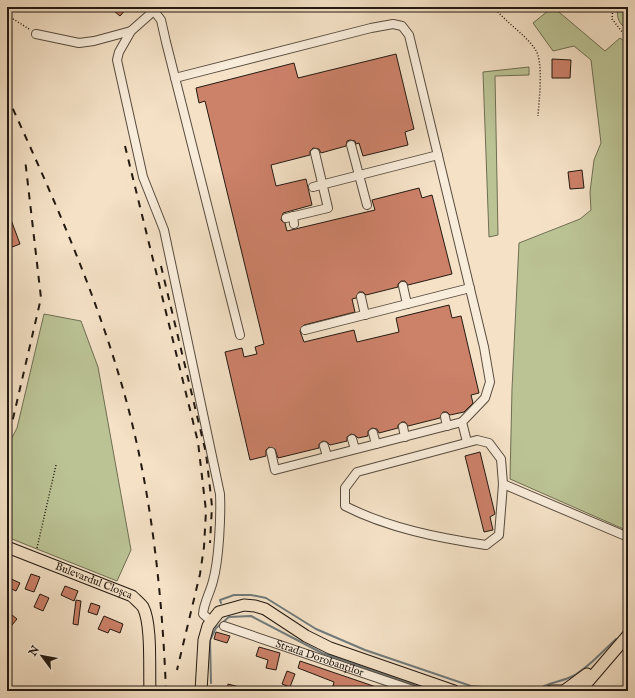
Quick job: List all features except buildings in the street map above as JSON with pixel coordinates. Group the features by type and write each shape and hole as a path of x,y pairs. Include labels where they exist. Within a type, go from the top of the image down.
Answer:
{"main road":[{"name":"Bulevardul Cloșca","path":"7,547 132,596 138,602 143,608 147,623 150,691"},
{"path":"201,691 205,632 211,621 219,612 225,609 244,605 255,606 277,616 320,644 454,691"},
{"path":"580,691 612,656 628,634"},
{"path":"551,691 564,691 612,656"}],"street":[{"path":"211,621 203,614 204,606 214,580 221,510 220,494 164,230 143,177 117,60 119,52 131,31 156,9 161,20 174,78 240,335"},
{"path":"174,78 371,28 393,24 402,26 409,35 484,347 490,382 485,398 462,422 275,470 271,452"},
{"path":"36,34 79,42 94,41 131,31"},
{"path":"351,145 367,205"},
{"path":"291,219 328,208 315,153"},
{"path":"313,187 438,155"},
{"path":"403,286 407,304"},
{"path":"305,330 470,288"},
{"path":"361,297 365,315"},
{"path":"7,312 7,324"},
{"path":"445,417 447,426"},
{"path":"462,422 467,442"},
{"path":"404,426 406,436"},
{"path":"373,433 376,444"},
{"path":"352,439 355,449"},
{"path":"477,440 489,443 501,459 503,484 499,535 486,545 446,538 372,518 345,506 345,488 357,472 477,440"},
{"path":"324,446 327,456"},
{"path":"503,484 628,537"},
{"name":"Strada Dorobanților","path":"224,626 416,691"}],"path":[{"path":"494,7 504,20 536,50 540,60 538,116"},
{"path":"613,7 612,19 622,33 628,37"},
{"path":"7,9 10,16 36,34"},
{"path":"39,542 56,464"}],"green space":[{"path":"553,7 605,51 620,38 628,44 628,531 510,479 512,389 519,243 580,219 591,210 590,192 594,160 601,143 591,60 574,46 553,51 533,23"},
{"path":"618,7 628,7 628,30 619,20 617,14"},
{"path":"529,67 529,75 495,76 498,235 489,237 483,72"},
{"path":"44,314 81,321 98,367 131,550 117,581 7,537 7,447 17,428"}],"waterway":[{"path":"221,603 220,600 234,595 251,595 266,598 316,629 365,650 471,686 525,691"},
{"path":"211,683 210,640 216,628 229,617 251,616 322,653 431,691"},
{"path":"535,691 545,685 575,675 591,663 616,639"}],"railway":[{"path":"7,96 40,168 85,277 111,351 133,426 154,539 162,615 166,691"},
{"path":"125,146 198,442 206,511 204,547 200,574 177,670"},
{"path":"7,432 12,423 41,298 25,159"},
{"path":"161,266 206,453 212,506 210,543"}]}
